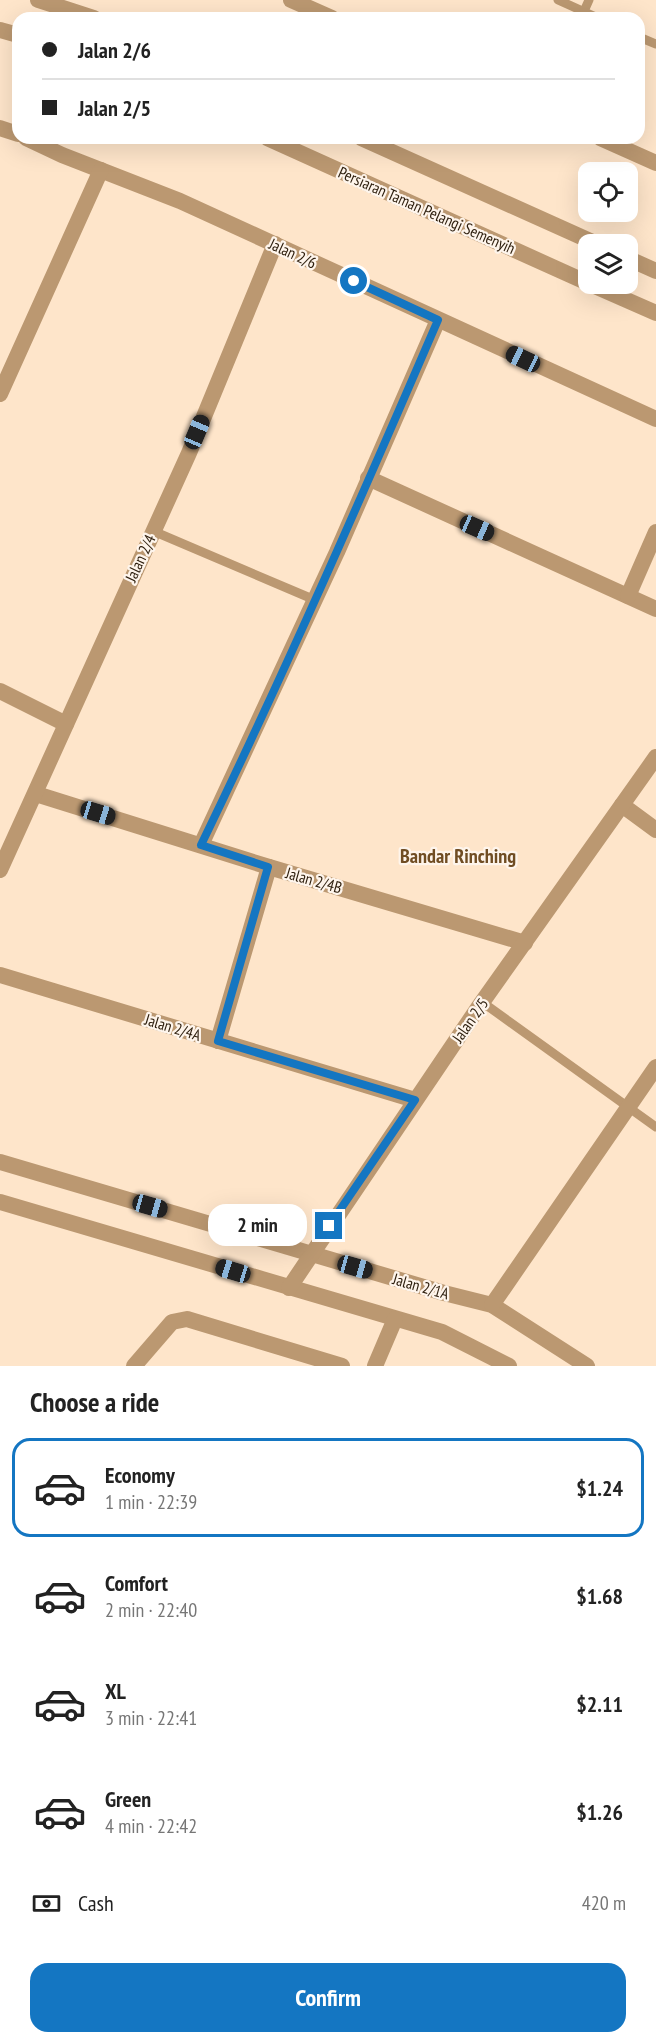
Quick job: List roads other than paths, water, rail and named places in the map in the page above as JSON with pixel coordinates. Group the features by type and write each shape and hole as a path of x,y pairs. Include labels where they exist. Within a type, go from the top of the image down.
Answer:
{"street":[{"path":"38,0 75,12"},
{"path":"291,0 318,12"},
{"name":"Jalan 2/6","path":"40,144 180,201 656,419"},
{"name":"Persiaran Taman Pelangi Semenyih","path":"280,144 578,278"},
{"path":"374,144 578,235"},
{"path":"613,144 656,163"},
{"path":"0,394 101,170"},
{"name":"Jalan 2/4","path":"0,870 189,453 275,244"},
{"path":"638,263 656,271"},
{"name":"Persiaran Taman Pelangi Semenyih","path":"614,294 656,313"},
{"path":"201,845 315,600 438,320"},
{"path":"368,478 656,609"},
{"path":"628,596 656,532"},
{"path":"0,691 66,724"},
{"name":"Jalan 2/5","path":"289,1288 482,1002 656,756"},
{"name":"Jalan 2/4B","path":"36,794 268,867 525,942"},
{"path":"622,805 656,830"},
{"path":"218,1041 268,867"},
{"name":"Jalan 2/4A","path":"0,975 415,1100"},
{"path":"492,1305 656,1067"},
{"name":"Jalan 2/1A","path":"0,1162 444,1293 492,1305 587,1366"},
{"path":"0,1202 442,1332 509,1366"},
{"path":"134,1366 172,1322 187,1319 342,1366"},
{"path":"375,1366 395,1319"}],"lane":[{"path":"558,0 577,12"},
{"path":"153,531 315,600"},
{"path":"482,1002 656,1126"}],"district":[{"name":"Bandar Rinching","path":"458,856"}]}
